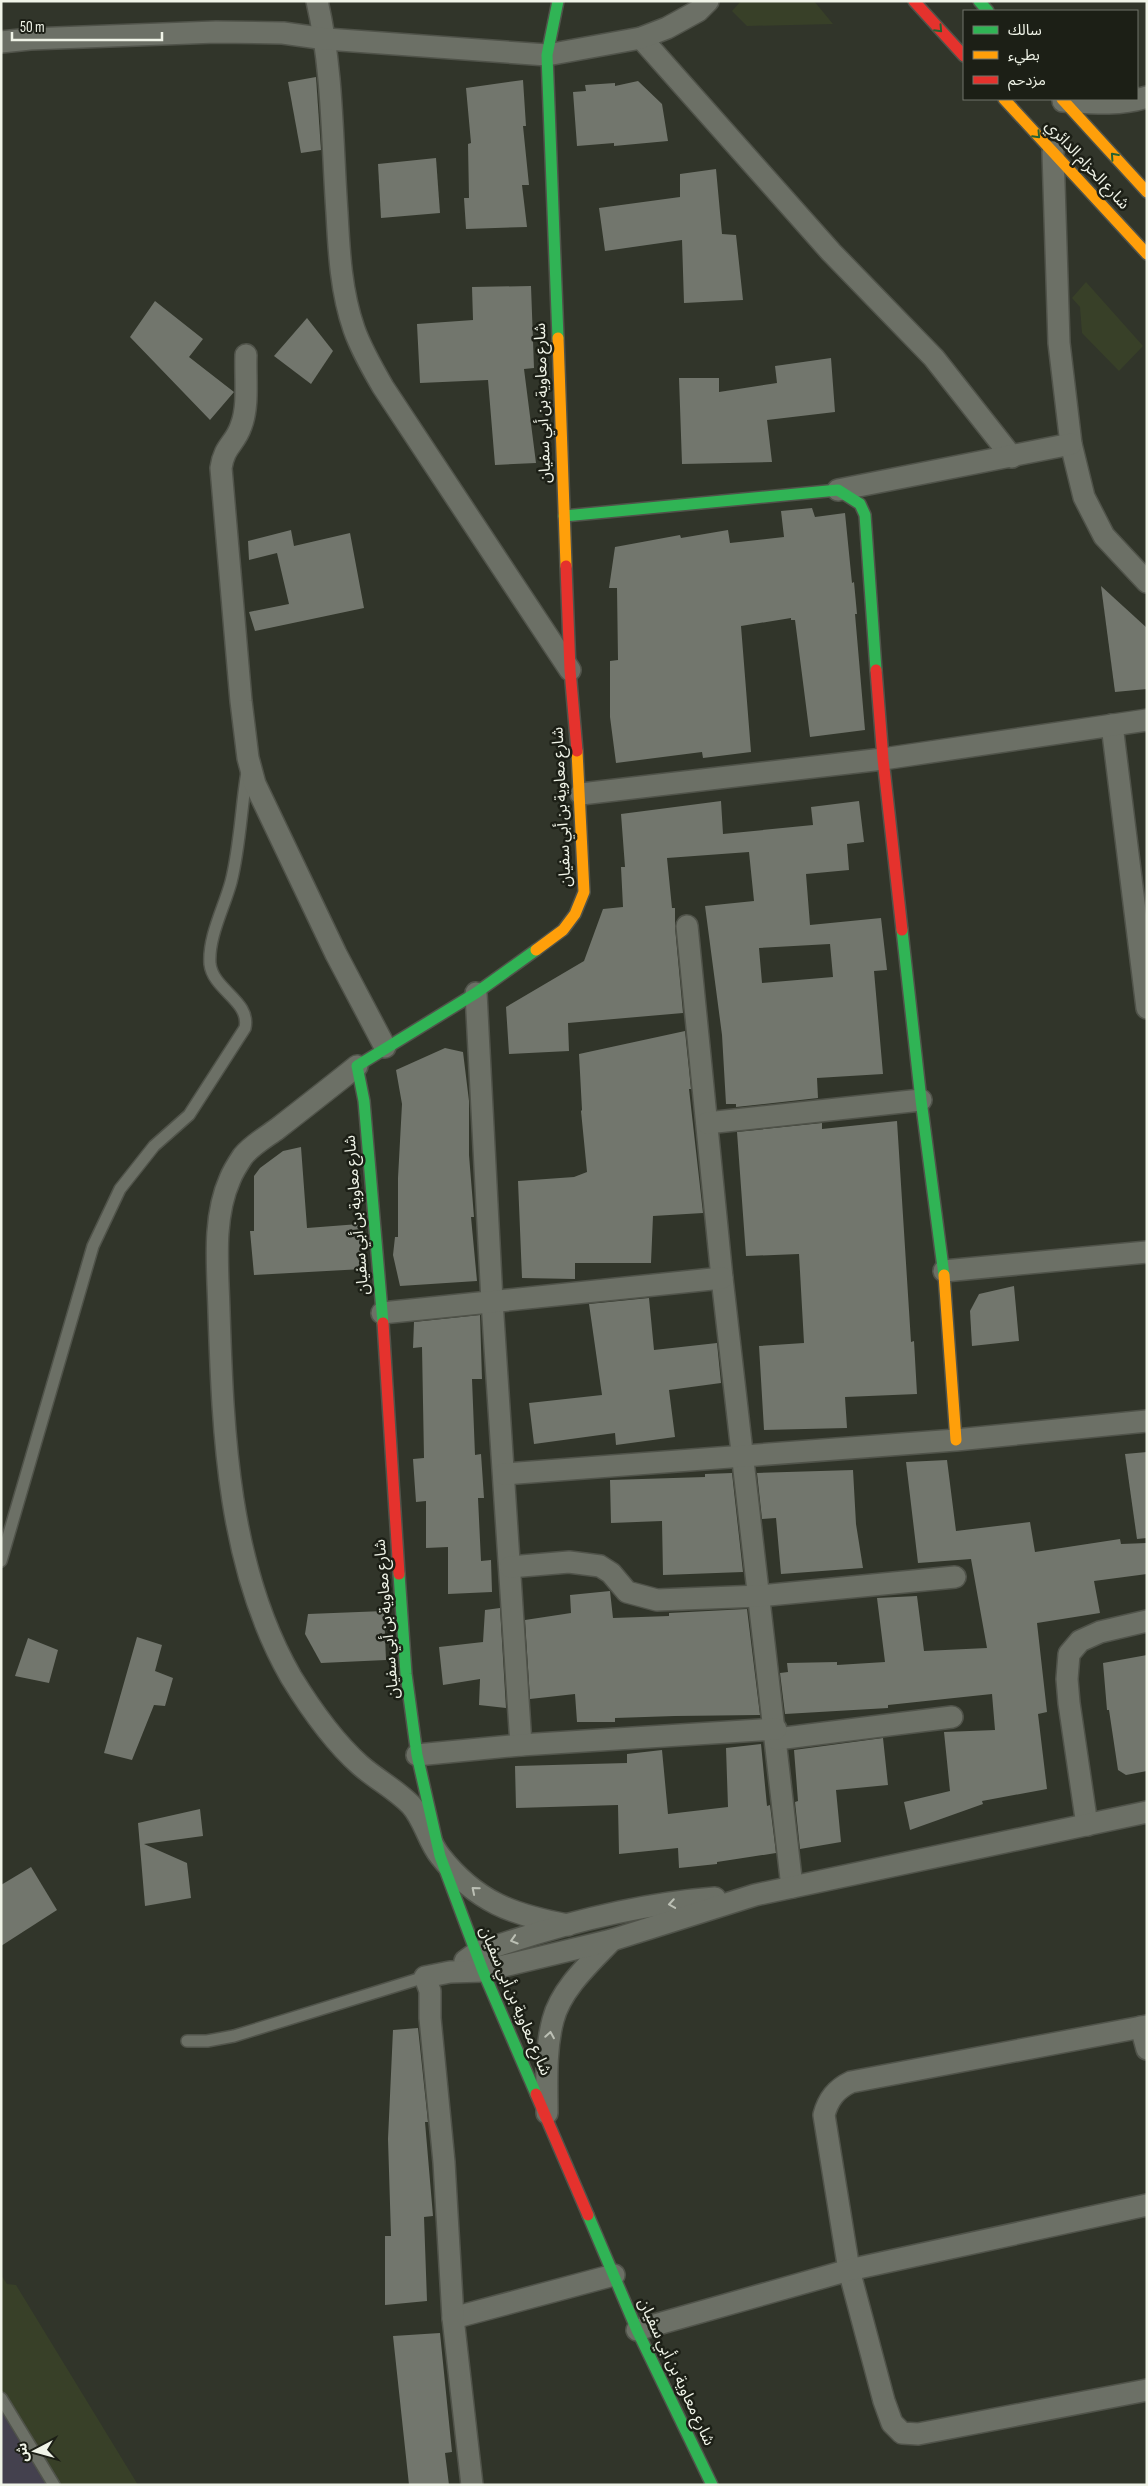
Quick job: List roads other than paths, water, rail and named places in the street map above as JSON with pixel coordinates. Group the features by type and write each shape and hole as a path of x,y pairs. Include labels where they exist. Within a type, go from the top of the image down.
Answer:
{"street":[{"path":"317,1 326,40 340,255 345,298 354,328 366,358 383,386 570,670"},
{"name":"شارع معاوية بن أبي سفيان","path":"558,1 547,55 570,670 581,794 584,892 570,924 476,993 385,1047 358,1066 364,1101 382,1313 406,1674 417,1754 440,1856 480,1962 637,2330 712,2485"},
{"path":"1,42 30,39 216,32 283,33 326,40 547,55 641,38 667,28 698,11 708,1"},
{"path":"914,1 963,55"},
{"path":"641,38 831,252 934,358 1012,457"},
{"name":"شارع الحزام الدائري","path":"1005,100 1147,254"},
{"path":"1062,100 1098,104 1133,100"},
{"name":"شارع الحزام الدائري","path":"1062,100 1147,192"},
{"path":"1053,152 1059,343 1071,444 1084,496 1104,536 1147,582"},
{"path":"246,355 242,424 236,438 228,444 223,455 221,468 241,701 248,758 263,805 336,954 385,1047"},
{"path":"564,516 838,490 1071,444"},
{"path":"838,490 860,504 866,515 883,759 921,1100 944,1271 956,1440"},
{"path":"581,794 883,759 1147,720"},
{"path":"1112,725 1147,1008"},
{"path":"687,926 722,1278 776,1734 792,1887"},
{"path":"476,993 492,1301 521,1745"},
{"path":"358,1066 244,1155 230,1179 221,1211 218,1249 222,1397 237,1525 265,1627 292,1678 330,1734 357,1763 372,1775 389,1784 413,1808 440,1856 487,1900 512,1912 568,1925"},
{"path":"706,1123 921,1100"},
{"path":"944,1271 1147,1252"},
{"path":"382,1313 722,1278"},
{"path":"504,1474 956,1440 1147,1421"},
{"path":"510,1567 569,1562 600,1566 610,1573 628,1592 657,1600 760,1596 955,1577"},
{"path":"1086,1825 1069,1702 1067,1678 1069,1654 1080,1641 1100,1632 1147,1621"},
{"path":"417,1754 521,1745 776,1734 952,1716"},
{"path":"480,1962 612,1940 755,1895 1147,1812"},
{"path":"472,2485 453,2318 444,2162 430,2018 431,1998 425,1977 450,1972 480,1962 568,1925 620,1912 699,1899 755,1895"},
{"path":"546,2118 549,2042 553,2019 561,2001 581,1974 612,1940"},
{"path":"1147,2049 1144,2026 865,2078 840,2087 827,2104 824,2115 848,2270 884,2401 892,2424 902,2433 918,2434 1147,2390"},
{"path":"637,2330 848,2270 1147,2205"},
{"path":"453,2318 614,2275"}],"lane":[{"path":"1,1560 93,1246 120,1189 154,1146 189,1115 246,1028 247,1020 244,1012 214,975 210,965 211,948 231,880 248,758"},
{"path":"187,2041 206,2041 234,2036 425,1977"},
{"path":"1,2398 54,2485"}]}
